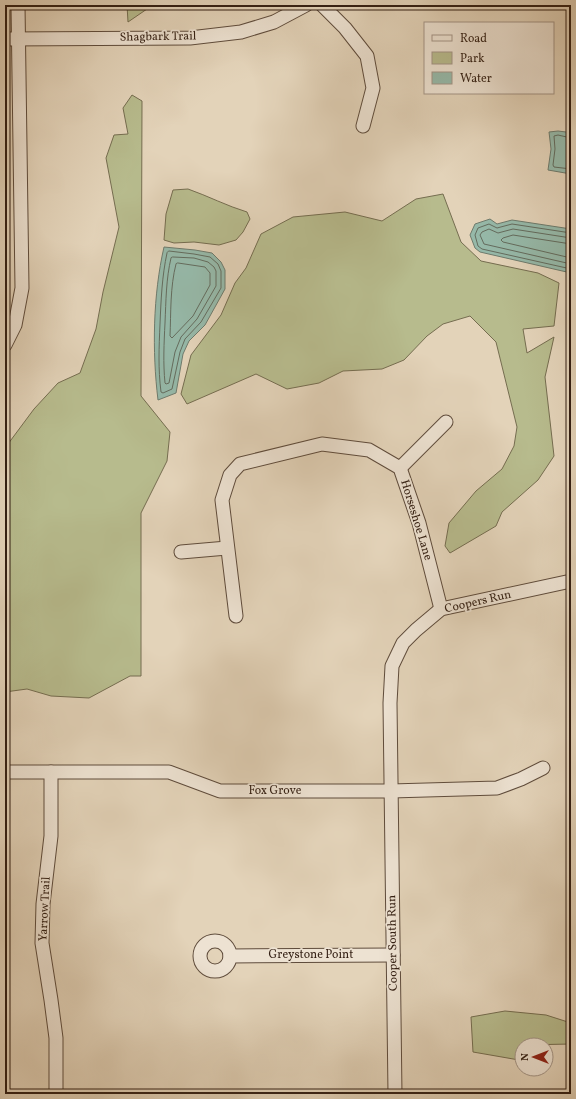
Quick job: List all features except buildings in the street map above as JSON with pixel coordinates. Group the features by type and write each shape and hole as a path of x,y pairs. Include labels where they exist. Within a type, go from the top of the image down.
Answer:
{"street":[{"path":"5,345 15,325 22,288 18,5"},
{"name":"Shagbark Trail","path":"5,39 190,38 241,32 274,22 306,5"},
{"path":"322,5 345,28 367,56 373,88 363,126"},
{"path":"400,468 446,422"},
{"name":"Horseshoe Lane","path":"236,616 222,500 230,475 240,464 322,444 370,450 400,468 419,523 442,610"},
{"path":"181,552 227,548"},
{"name":"Coopers Run","path":"391,791 390,703 392,666 403,643 416,630 442,610 571,581"},
{"name":"Fox Grove","path":"5,772 169,772 220,791 391,791 497,788 521,779 543,768"},
{"name":"Yarrow Trail","path":"51,772 51,836 43,904 42,943 56,1038 56,1094"},
{"name":"Cooper South Run","path":"391,791 395,1094"},
{"name":"Greystone Point","path":"230,956 393,955"}],"green space":[{"path":"127,5 149,5 147,9 128,22"},
{"path":"132,95 142,101 141,396 170,432 167,461 141,513 141,676 130,676 89,698 51,696 27,689 5,692 5,448 34,409 58,383 80,373 96,329 103,292 119,227 106,158 114,135 128,134 123,108"},
{"path":"188,189 247,212 250,219 243,232 236,240 219,245 194,242 174,243 164,240 166,214 173,190"},
{"path":"443,194 461,242 481,261 538,273 559,283 554,326 523,329 527,353 554,337 545,377 554,456 538,480 502,512 496,526 450,553 445,546 449,523 476,491 502,469 514,446 517,427 496,342 470,316 443,324 427,336 404,360 382,369 343,371 319,383 287,389 256,374 187,404 181,394 191,355 221,315 235,283 246,268 261,234 293,217 345,212 382,221 416,199"},
{"path":"505,1011 546,1015 571,1023 571,1044 554,1044 554,1037 514,1037 514,1059 473,1052 471,1017"}],"water":[{"path":"558,131 571,134 569,149 571,150 571,174 548,170 551,149 549,132"},
{"path":"490,219 497,224 512,220 571,229 571,273 480,252 475,248 470,235 475,224"},
{"path":"164,247 212,253 221,262 225,270 225,289 205,325 189,341 183,354 176,393 158,400 154,343 158,284"}]}
